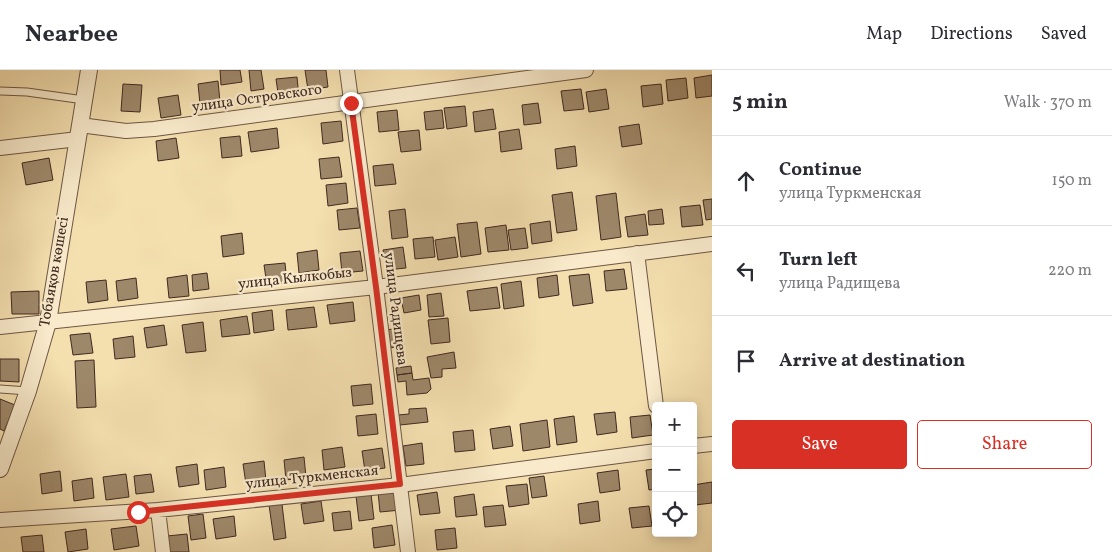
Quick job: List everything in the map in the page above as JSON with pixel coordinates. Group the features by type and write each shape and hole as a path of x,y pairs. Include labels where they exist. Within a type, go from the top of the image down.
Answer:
{"street":[{"name":"Тобаяқов көшесі","path":"0,469 28,391 48,322 89,70"},
{"name":"улица Радищева","path":"347,70 376,287 408,552"},
{"name":"улица Островского","path":"0,148 79,132 154,129 586,70"},
{"name":"улица Кылкобыз","path":"0,327 376,287 712,244"},
{"path":"637,253 656,402"},
{"path":"697,446 712,444"},
{"name":"улица Туркменская","path":"0,520 158,510 400,484 652,451"},
{"path":"158,510 163,552"}],"lane":[{"path":"0,91 27,92 84,100"},
{"path":"0,389 28,391"}],"building":[{"path":"220,70 240,70 242,82 221,85"},
{"path":"249,70 261,70 264,89 251,91"},
{"path":"305,70 326,70 328,87 308,90"},
{"path":"712,75 712,96 696,98 694,78"},
{"path":"297,77 299,97 279,100 276,79"},
{"path":"686,78 688,98 668,101 666,80"},
{"path":"218,81 220,102 200,104 198,84"},
{"path":"123,84 142,85 140,112 121,111"},
{"path":"661,84 663,104 643,107 641,86"},
{"path":"581,89 584,109 564,111 561,91"},
{"path":"606,89 609,109 589,112 586,92"},
{"path":"178,95 181,115 161,118 158,98"},
{"path":"538,103 541,123 524,125 522,105"},
{"path":"465,106 467,126 447,129 444,108"},
{"path":"493,109 496,129 475,132 473,112"},
{"path":"397,110 399,130 379,132 377,112"},
{"path":"442,110 444,128 426,130 424,112"},
{"path":"341,121 343,141 323,144 321,123"},
{"path":"639,124 642,144 622,147 619,127"},
{"path":"277,128 279,148 251,152 248,132"},
{"path":"519,129 522,149 501,152 499,132"},
{"path":"419,130 421,150 401,152 398,132"},
{"path":"240,136 242,156 222,158 220,138"},
{"path":"176,138 179,158 158,161 156,141"},
{"path":"575,146 577,166 557,169 555,149"},
{"path":"339,157 342,177 321,179 319,159"},
{"path":"49,158 53,180 26,185 22,163"},
{"path":"393,164 396,184 375,186 373,166"},
{"path":"346,183 348,203 328,206 326,185"},
{"path":"572,192 577,230 557,233 552,195"},
{"path":"616,193 621,237 601,240 596,196"},
{"path":"712,199 712,219 706,220 703,200"},
{"path":"700,205 703,225 682,227 680,207"},
{"path":"357,208 360,228 339,230 337,210"},
{"path":"405,209 408,237 392,239 389,211"},
{"path":"662,209 664,224 649,225 648,211"},
{"path":"645,214 648,235 628,237 625,217"},
{"path":"550,221 552,241 532,244 530,224"},
{"path":"477,222 481,254 461,257 457,224"},
{"path":"506,225 509,250 488,252 485,228"},
{"path":"525,228 528,248 511,250 508,230"},
{"path":"242,233 244,254 223,257 221,236"},
{"path":"433,237 435,257 415,259 413,239"},
{"path":"455,237 458,257 438,260 435,240"},
{"path":"403,247 406,268 386,270 383,250"},
{"path":"317,250 319,270 299,273 297,253"},
{"path":"360,251 363,271 342,273 340,253"},
{"path":"285,263 287,283 267,285 264,265"},
{"path":"624,269 627,289 606,291 604,271"},
{"path":"207,273 209,289 193,291 192,275"},
{"path":"589,274 593,303 573,306 569,276"},
{"path":"187,275 189,296 169,298 167,278"},
{"path":"557,275 559,295 539,298 537,278"},
{"path":"136,278 138,298 118,301 116,281"},
{"path":"106,280 108,300 88,303 86,282"},
{"path":"521,281 524,306 504,309 501,284"},
{"path":"497,287 500,308 470,311 467,291"},
{"path":"39,291 39,314 12,314 11,292"},
{"path":"441,293 444,316 429,317 427,295"},
{"path":"419,295 421,310 404,313 401,298"},
{"path":"353,302 355,321 330,324 327,305"},
{"path":"398,306 404,346 389,348 386,330 393,329 390,307"},
{"path":"314,307 317,327 288,330 286,310"},
{"path":"272,310 274,330 254,333 252,313"},
{"path":"247,316 250,334 222,337 220,320"},
{"path":"448,318 450,342 431,344 428,320"},
{"path":"203,322 206,351 186,353 182,325"},
{"path":"164,325 167,345 147,348 144,328"},
{"path":"90,333 93,353 73,355 70,335"},
{"path":"133,336 135,357 115,359 113,339"},
{"path":"454,352 456,368 442,369 442,377 431,378 427,357"},
{"path":"0,359 19,359 19,382 0,381"},
{"path":"94,360 96,407 77,408 75,361"},
{"path":"411,366 412,373 397,375 396,368"},
{"path":"412,373 413,380 429,378 431,389 427,393 407,395 406,381 398,382 397,375"},
{"path":"371,384 373,404 353,406 351,386"},
{"path":"0,399 15,405 4,431 0,429"},
{"path":"426,408 428,422 400,425 398,415 409,414 409,409"},
{"path":"615,412 617,432 597,435 594,414"},
{"path":"376,414 378,434 358,436 356,416"},
{"path":"650,415 652,435 632,438 630,417"},
{"path":"574,416 577,442 557,445 554,419"},
{"path":"547,420 550,447 523,451 520,424"},
{"path":"510,426 513,446 493,449 490,429"},
{"path":"473,430 475,450 455,452 453,432"},
{"path":"422,443 424,464 406,466 403,446"},
{"path":"342,447 345,467 324,470 322,450"},
{"path":"382,448 385,468 365,471 362,451"},
{"path":"304,457 306,477 286,480 284,460"},
{"path":"264,461 266,481 246,484 243,464"},
{"path":"197,464 199,484 179,487 176,467"},
{"path":"224,467 226,487 206,490 204,470"},
{"path":"652,469 652,490 649,490 646,470"},
{"path":"618,470 620,490 600,493 597,473"},
{"path":"60,471 62,491 42,494 40,474"},
{"path":"126,474 129,497 106,500 103,477"},
{"path":"151,474 154,492 136,494 134,476"},
{"path":"544,476 547,496 532,498 529,478"},
{"path":"92,478 94,498 74,501 72,481"},
{"path":"712,482 712,503 697,505 697,484"},
{"path":"527,484 529,504 509,507 506,486"},
{"path":"398,490 401,510 380,512 378,492"},
{"path":"437,492 440,513 420,515 417,495"},
{"path":"371,494 374,519 359,521 356,496"},
{"path":"474,494 477,515 456,517 454,497"},
{"path":"321,501 324,521 304,524 301,504"},
{"path":"598,501 600,521 580,524 578,504"},
{"path":"282,504 286,538 274,540 269,505"},
{"path":"503,505 506,525 485,527 483,507"},
{"path":"649,506 652,526 632,528 629,508"},
{"path":"350,511 352,529 334,531 332,513"},
{"path":"203,514 206,538 191,540 188,516"},
{"path":"234,516 236,536 216,539 213,519"},
{"path":"392,525 395,545 374,548 372,528"},
{"path":"136,526 139,546 114,550 111,529"},
{"path":"455,528 457,548 437,550 435,530"},
{"path":"86,529 88,549 68,552 65,532"},
{"path":"187,534 189,552 169,552 167,536"},
{"path":"42,535 44,552 23,552 21,537"}],"route":[{"path":"138,512 400,484 351,103"}]}
